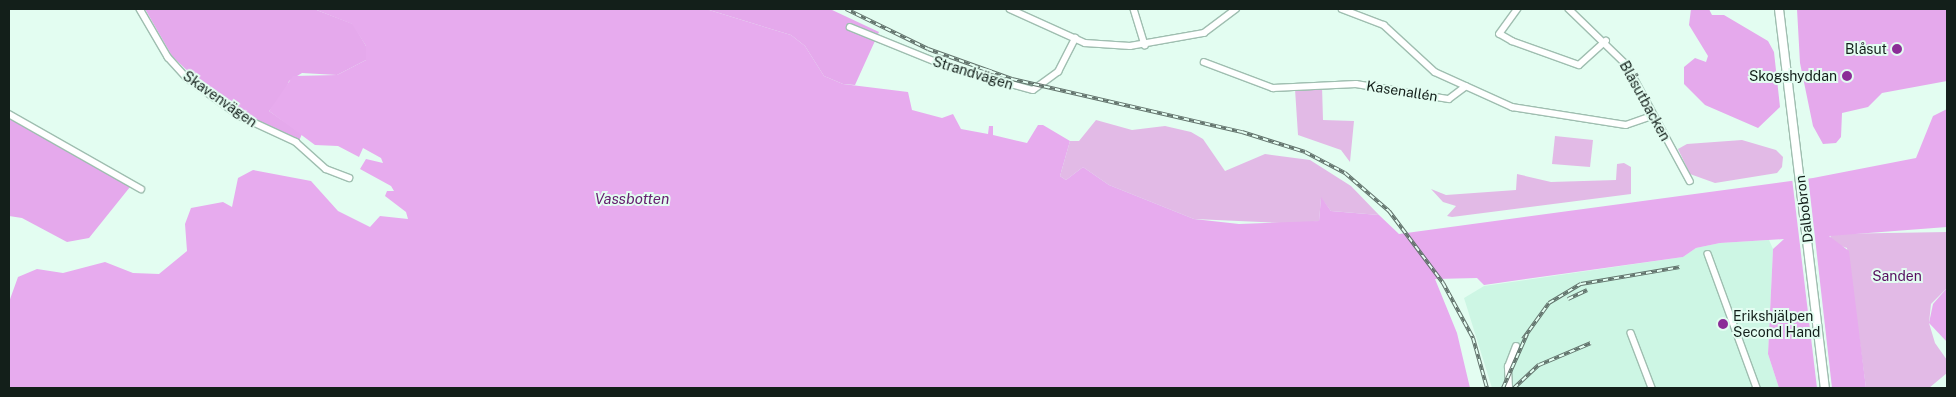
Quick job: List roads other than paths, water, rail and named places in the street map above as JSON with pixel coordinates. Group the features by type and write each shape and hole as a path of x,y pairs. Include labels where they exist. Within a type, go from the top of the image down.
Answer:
{"main road":[{"name":"Dalbobron","path":"1779,9 1825,388"},
{"name":"Dalbobron","path":"1783,9 1783,30"}],"street":[{"name":"Skavenvägen","path":"140,9 168,57 187,78 240,116 296,142 326,169 349,178"},
{"path":"1010,9 1075,38 1101,46 1145,45 1204,33 1236,9"},
{"path":"1134,9 1145,45"},
{"path":"1342,9 1379,22 1423,63 1466,86 1523,110 1626,125 1652,116"},
{"path":"1518,9 1500,34 1512,42 1579,65 1606,41"},
{"name":"Blåsutbacken","path":"1569,9 1606,41 1627,65 1652,116 1690,181"},
{"name":"Strandvägen","path":"850,26 946,66 1033,90 1058,72 1075,38"},
{"name":"Kasenallén","path":"1204,62 1273,88 1356,84 1449,99 1466,86"},
{"path":"9,114 141,189"},
{"path":"1708,254 1722,298 1757,388"},
{"path":"1631,334 1652,388"},
{"path":"1509,388 1508,367 1516,346"}],"water":[{"name":"Vassbotten","path":"314,9 706,9 791,35 805,46 824,76 843,84 908,92 912,110 942,118 953,114 961,129 988,134 989,126 993,126 993,135 1027,143 1038,125 1043,125 1070,141 1060,176 1066,180 1083,167 1109,185 1194,219 1239,224 1319,221 1321,197 1331,211 1379,215 1399,234 1813,178 1916,158 1933,116 1947,109 1947,227 1829,236 1849,251 1866,388 1779,388 1768,354 1773,249 1784,239 1720,243 1696,248 1683,257 1484,285 1477,278 1435,279 1457,333 1470,388 9,388 9,302 18,277 37,269 63,273 105,262 133,273 159,274 187,251 185,224 191,208 223,202 232,207 238,178 253,170 311,181 338,211 370,227 380,216 408,219 406,212 385,196 387,191 394,191 391,186 360,169 366,159 383,163 381,158 363,148 359,157 338,146 315,145 269,111 293,76 337,75 366,60 366,46 352,24"},
{"path":"1947,288 1947,342 1929,323 1933,304"}],"railway":[{"path":"846,9 928,49 1012,79 1242,132 1305,152 1345,173 1389,211 1443,283 1473,338 1487,388"},
{"path":"1523,339 1549,303 1581,284 1680,267"},
{"path":"1568,299 1587,290"},
{"path":"1503,388 1527,334"},
{"path":"1514,388 1539,365 1591,343"}],"place":[{"name":"Blåsut","path":"1897,49"},
{"name":"Skogshyddan","path":"1847,76"},
{"name":"Erikshjälpen Second Hand","path":"1723,324"}],"park label":[{"name":"Sanden","path":"1897,276"}]}
